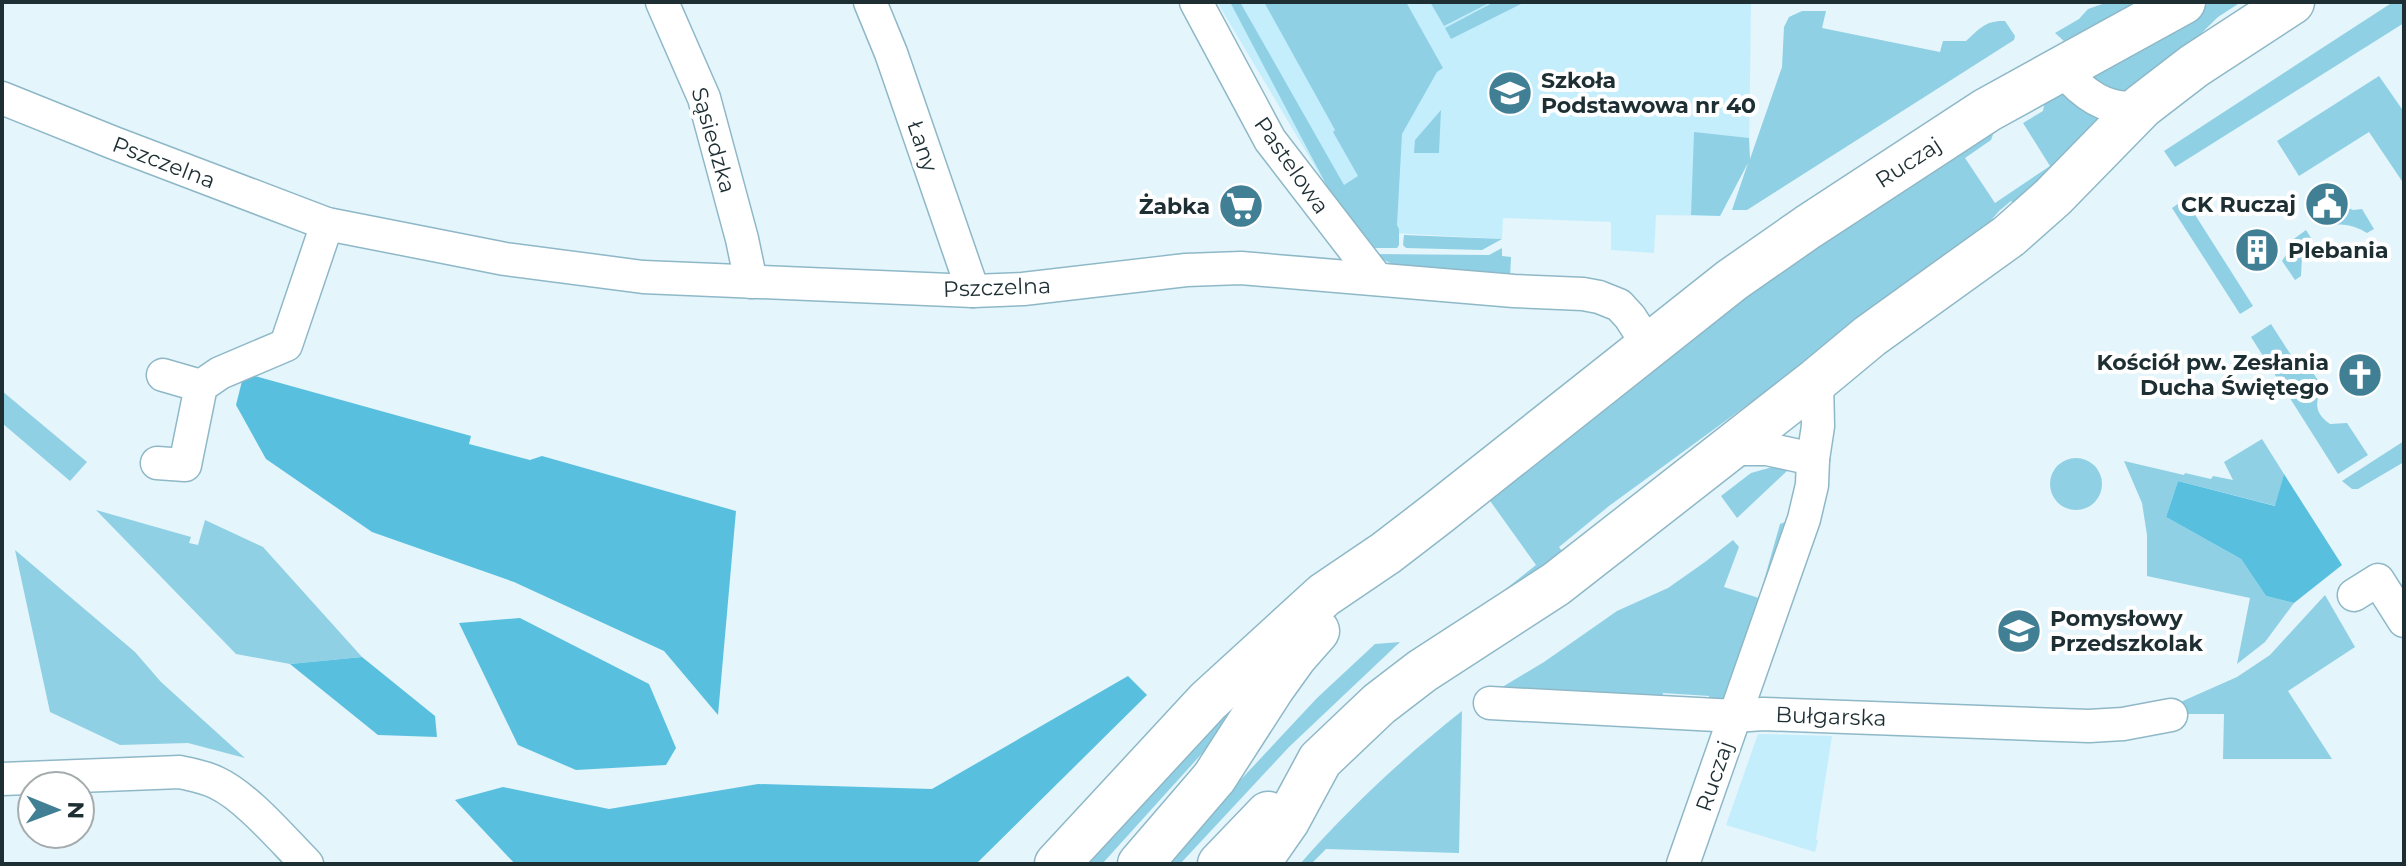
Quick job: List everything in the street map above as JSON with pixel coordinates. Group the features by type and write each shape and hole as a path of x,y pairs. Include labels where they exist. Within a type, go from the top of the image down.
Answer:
{"main road":[{"name":"Ruczaj","path":"1386,553 1732,280 1808,227 1987,110 2183,2"},
{"path":"1220,864 1320,760 1390,696 1452,650 1556,584 1870,336 2009,236 2053,197 2142,106 2194,66 2292,2"},
{"path":"1140,864 1214,778 1295,656 1386,553"},
{"path":"1057,864 1208,701 1324,595 1386,553"},
{"path":"1257,864 1287,821 1320,760"}],"street":[{"name":"Sąsiedzka","path":"662,2 704,98 751,282"},
{"name":"Łany","path":"870,2 891,53 973,291"},
{"name":"Pastelowa","path":"1196,2 1270,140 1377,279"},
{"path":"2061,68 2080,90 2092,97 2119,108 2142,106"},
{"name":"Pszczelna","path":"2,98 327,224 505,259 643,277 973,291 1023,289 1186,270 1241,268 1591,295 1619,305 1648,345"},
{"path":"157,463 185,465 201,386 220,373 286,345 327,224"},
{"path":"163,375 201,386"},
{"name":"Ruczaj","path":"1683,864 1804,519 1812,485 1818,426 1817,380"},
{"path":"1727,449 1767,449 1813,459"},
{"path":"2354,595 2378,580 2404,621"},
{"name":"Bułgarska","path":"1490,703 1735,716 1763,714 2089,726 2123,724 2171,715"},
{"path":"2,779 180,772 208,779 220,784 250,807 307,864"}],"shaded area":[{"name":"Szkoła Podstawowa nr 40","path":"1217,2 1751,2 1749,160 1720,216 1656,215 1654,253 1611,250 1611,222 1503,218 1502,239 1392,233 1329,190"},
{"path":"1230,2 1240,2 1344,185 1358,176 1264,2 1406,2 1443,68 1437,72 1402,134 1397,248 1374,248 1327,194 1329,190"},
{"path":"1430,2 1491,2 1444,26"},
{"path":"1494,2 1525,2 1451,39 1445,28"},
{"path":"2108,2 2153,2 2065,42 2055,33 2079,19 2088,9"},
{"path":"2211,2 2241,2 2218,17 2170,64 2122,95 2091,81 2090,68"},
{"path":"2393,2 2404,2 2404,23 2175,167 2164,151"},
{"path":"1802,11 1826,11 1822,28 1940,52 1943,41 1966,41 1983,26 1993,22 2005,21 2015,36 2014,40 1747,210 1732,210 1748,163 1720,216 1691,215 1694,132 1749,138 1750,159 1782,67 1784,27 1789,17"},
{"path":"2379,76 2404,112 2404,184 2369,132 2299,176 2277,141"},
{"path":"2058,87 2104,116 2019,208 2011,201 1977,237 1609,506 1559,547 1565,555 1493,599 1536,565 1488,498 1692,337 1924,162 1995,129 1991,140 1965,158 1995,203 2050,166 2023,123 2043,111 2046,94"},
{"path":"1441,110 1439,153 1414,153 1415,140"},
{"path":"2185,199 2253,306 2240,314 2172,208"},
{"path":"2346,207 2362,209 2374,229 2367,233 2349,225 2330,226 2326,219"},
{"path":"2306,230 2311,238 2302,256 2301,276 2295,280 2282,261 2288,252 2287,244"},
{"path":"1404,235 1502,239 1482,250 1406,248 1403,245"},
{"path":"1502,248 1502,256 1511,257 1510,279 1401,268 1371,254 1489,255"},
{"path":"2271,324 2300,369 2308,365 2323,388 2317,403 2322,416 2330,424 2347,423 2368,455 2338,474 2251,337"},
{"path":"244,373 471,436 469,444 530,460 542,456 736,511 718,715 664,651 514,582 372,532 266,459 236,405"},
{"path":"2,391 87,462 70,481 2,423"},
{"path":"2262,439 2284,474 2276,506 2178,481 2166,517 2241,559 2266,596 2294,603 2265,642 2237,664 2250,598 2147,576 2147,535 2142,503 2124,461 2184,475 2233,480 2224,462"},
{"path":"2404,441 2404,462 2358,489 2352,489 2342,481"},
{"path":"2076,458 2094,466 2102,484 2094,502 2076,510 2058,502 2050,484 2058,466"},
{"path":"1776,466 1787,471 1737,518 1721,496 1751,473"},
{"path":"2284,474 2342,565 2294,603 2266,596 2241,559 2166,517 2178,481 2275,506"},
{"path":"96,510 191,537 189,543 198,545 205,520 263,547 362,657 290,664 236,654"},
{"path":"1780,524 1791,524 1728,704 1709,709 1709,696 1663,693 1661,706 1499,689 1617,611 1668,588 1733,540 1739,547 1724,587 1759,598"},
{"path":"15,550 135,652 161,682 245,758 188,743 120,745 50,712"},
{"path":"2325,595 2355,647 2288,691 2332,759 2223,759 2224,714 2175,714 2176,704 2237,677 2270,655"},
{"path":"520,618 649,684 676,748 666,765 576,770 518,745 459,623"},
{"path":"1400,642 1289,747 1180,864 1162,864 1317,698 1375,644"},
{"path":"362,657 435,716 437,737 378,735 290,664"},
{"path":"1128,676 1147,695 976,864 515,864 455,800 503,787 609,809 758,784 932,789"},
{"path":"1247,689 1244,707 1102,864 1081,864"},
{"path":"1462,711 1459,853 1326,849 1311,864 1300,864 1378,784"},
{"path":"1758,734 1832,736 1815,852 1726,825"}],"place":[{"name":"Szkoła Podstawowa nr 40","path":"1510,93"},
{"name":"CK Ruczaj","path":"2327,204"},
{"name":"Żabka","path":"1241,206"},
{"name":"Plebania","path":"2257,250"},
{"name":"Kościół pw. Zesłania Ducha Świętego","path":"2360,375"},
{"name":"Pomysłowy Przedszkolak","path":"2019,631"}]}
